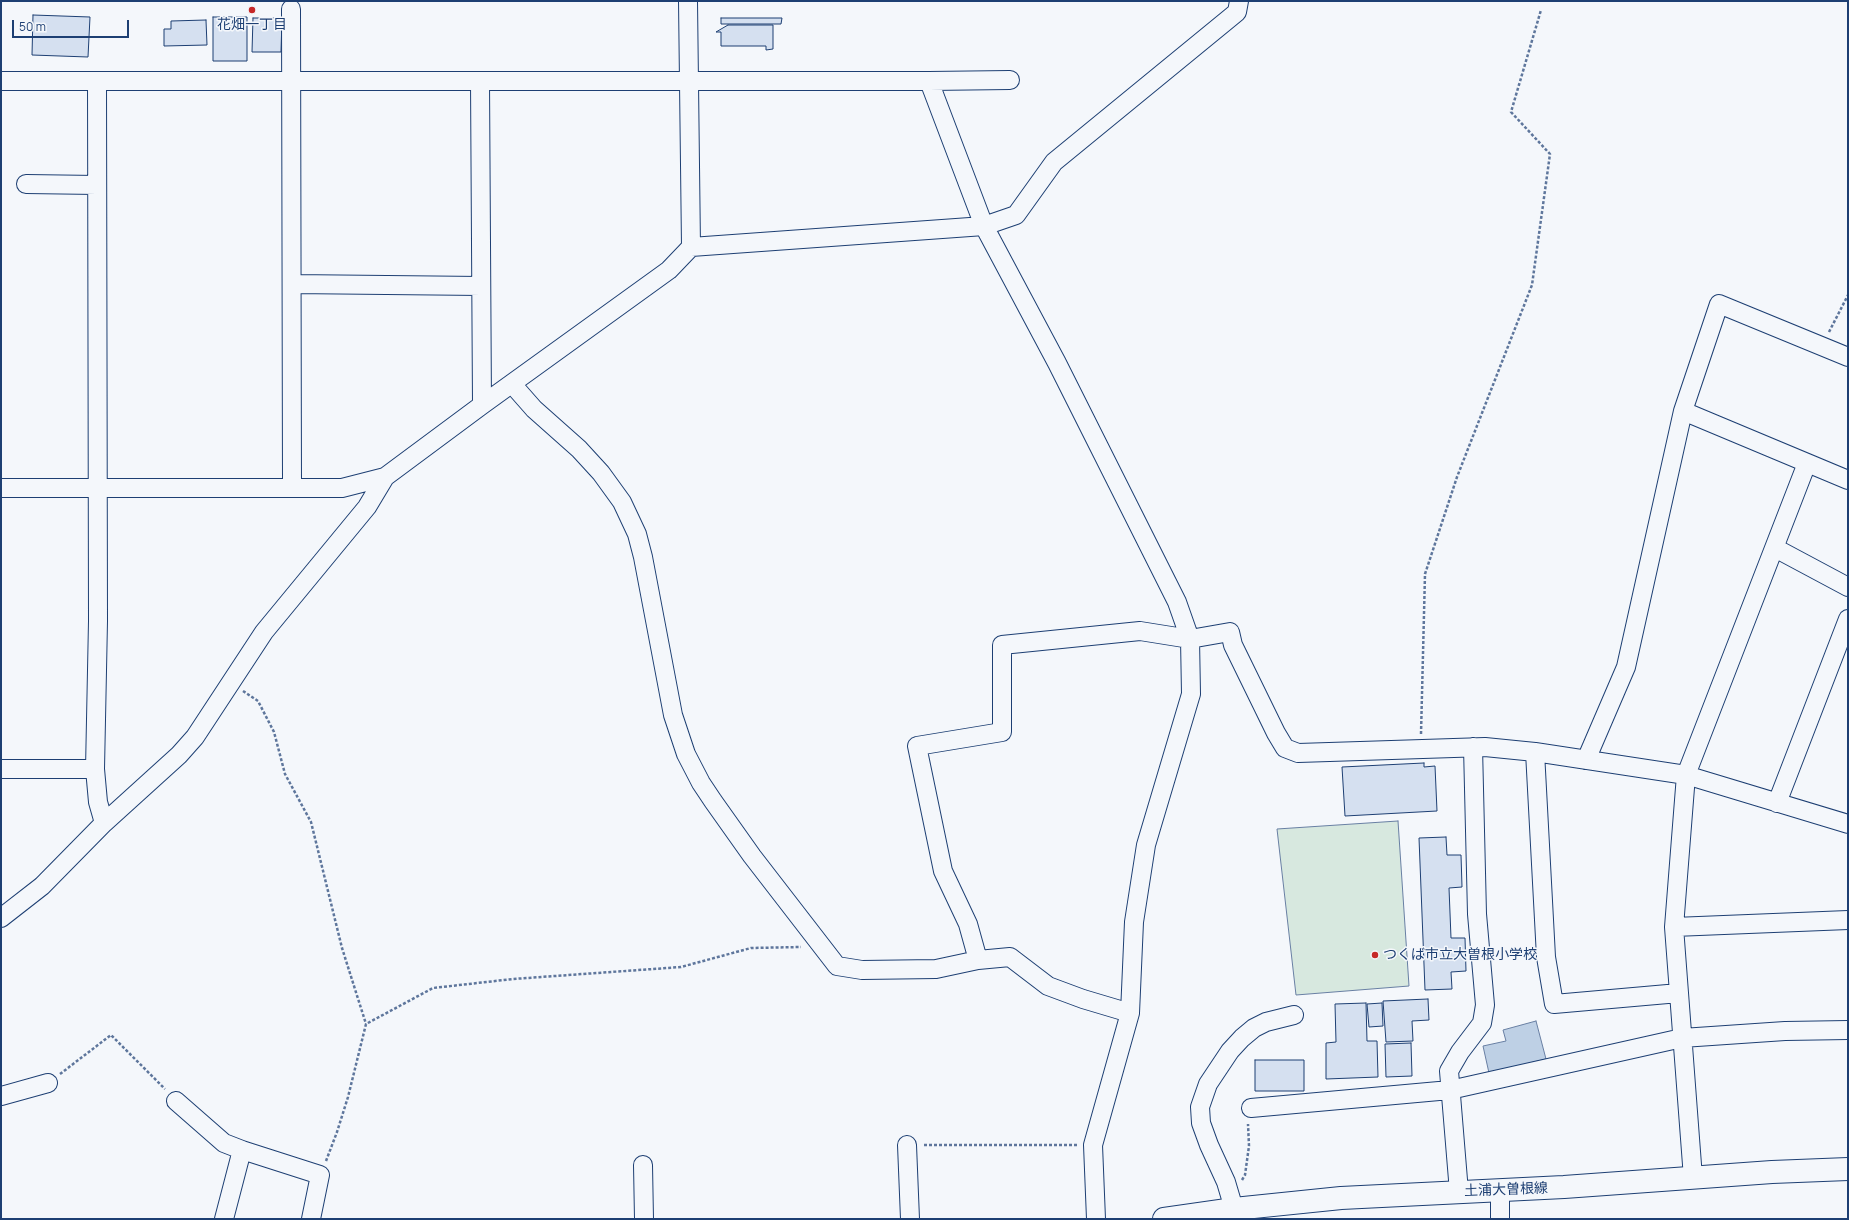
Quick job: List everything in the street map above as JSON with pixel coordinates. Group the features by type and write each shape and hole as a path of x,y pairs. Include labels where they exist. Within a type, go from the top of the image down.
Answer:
{"main road":[{"name":"土浦大曽根線","path":"1164,1219 1234,1209 1341,1198 1564,1187 1848,1169"}],"street":[{"path":"688,1 691,247"},
{"path":"1,488 342,488 385,477 668,270 691,247 984,226 1016,215 1054,162 1237,12 1240,1"},
{"path":"291,9 292,488"},
{"path":"1,81 690,82 1010,80"},
{"path":"97,81 98,621 95,769 98,802 104,823"},
{"path":"480,81 482,405"},
{"path":"929,81 984,226 1057,363 1177,602 1190,639 1191,694 1146,845 1134,922 1130,1013 1093,1145 1096,1219"},
{"path":"26,184 97,185"},
{"path":"292,284 481,286"},
{"path":"1586,760 1626,667 1683,411 1719,304 1848,357"},
{"path":"512,384 534,409 588,459 601,473 622,502 637,534 643,557 673,715 686,754 701,783 752,856 837,966 862,970 936,969 978,960 1010,957 1048,986 1130,1013"},
{"path":"1683,411 1848,480"},
{"path":"1693,1178 1674,926 1686,775 1807,463"},
{"path":"1,918 42,886 104,823 179,755 195,737 264,632 367,507 385,477"},
{"path":"1775,548 1848,587"},
{"path":"1777,803 1848,619"},
{"path":"978,960 968,924 943,871 916,746 1002,732 1002,645 1140,631 1190,639 1230,632 1232,645 1285,748 1298,753 1473,747 1535,752 1686,775 1848,824"},
{"path":"1459,1192 1449,1071 1460,1052 1482,1023 1484,1004 1477,914 1473,747"},
{"path":"1535,752 1546,957 1554,1004 1679,994"},
{"path":"1,769 95,769"},
{"path":"1674,926 1848,920"},
{"path":"1234,1209 1226,1182 1201,1123 1200,1107 1208,1084 1230,1051 1242,1038 1254,1028 1266,1022 1294,1015"},
{"path":"1251,1108 1450,1090 1682,1038 1785,1031 1848,1030"},
{"path":"1,1096 48,1083"},
{"path":"176,1101 224,1143 320,1174 311,1219"},
{"path":"907,1145 910,1219"},
{"path":"224,1219 242,1150"},
{"path":"642,1166 644,1219"},
{"path":"1500,1189 1500,1219"}],"path":[{"path":"1420,748 1425,574 1457,477 1532,285 1550,154 1511,112 1541,10"},
{"path":"1821,347 1848,295"},
{"path":"232,682 258,701 274,732 285,774 311,822 342,948 366,1024 348,1097 337,1132 320,1174"},
{"path":"366,1024 433,988 513,979 681,967 751,948 822,947"},
{"path":"48,1083 111,1035 176,1101"},
{"path":"1234,1209 1239,1184 1245,1175 1249,1146 1248,1117 1251,1108"},
{"path":"907,1145 1093,1145"}],"shaded area":[{"path":"1398,821 1409,986 1296,995 1277,829"}],"water":[{"path":"1536,1021 1546,1059 1489,1073 1483,1046 1506,1041 1503,1030"}],"building":[{"path":"33,15 90,17 88,57 32,55"},
{"path":"213,17 247,17 247,61 213,61"},
{"path":"253,18 282,18 281,52 252,52"},
{"path":"721,18 782,18 781,24 721,24"},
{"path":"206,20 207,45 164,46 164,29 171,29 171,21"},
{"path":"728,25 773,25 773,49 766,50 766,46 721,46 721,32 716,32"},
{"path":"1424,763 1424,767 1435,766 1437,811 1345,816 1342,767"},
{"path":"1446,837 1447,855 1461,855 1462,887 1449,888 1451,938 1465,938 1466,971 1451,972 1452,989 1425,990 1419,838"},
{"path":"1428,999 1429,1020 1412,1021 1413,1041 1386,1042 1383,1001"},
{"path":"1366,1003 1367,1041 1377,1041 1378,1077 1326,1079 1326,1043 1336,1042 1335,1004"},
{"path":"1382,1003 1383,1026 1369,1027 1367,1004"},
{"path":"1411,1043 1412,1076 1386,1077 1385,1044"},
{"path":"1255,1060 1304,1060 1304,1091 1255,1091"}],"place":[{"name":"花畑一丁目","path":"252,10"},
{"name":"つくば市立大曽根小学校","path":"1375,955"}]}
